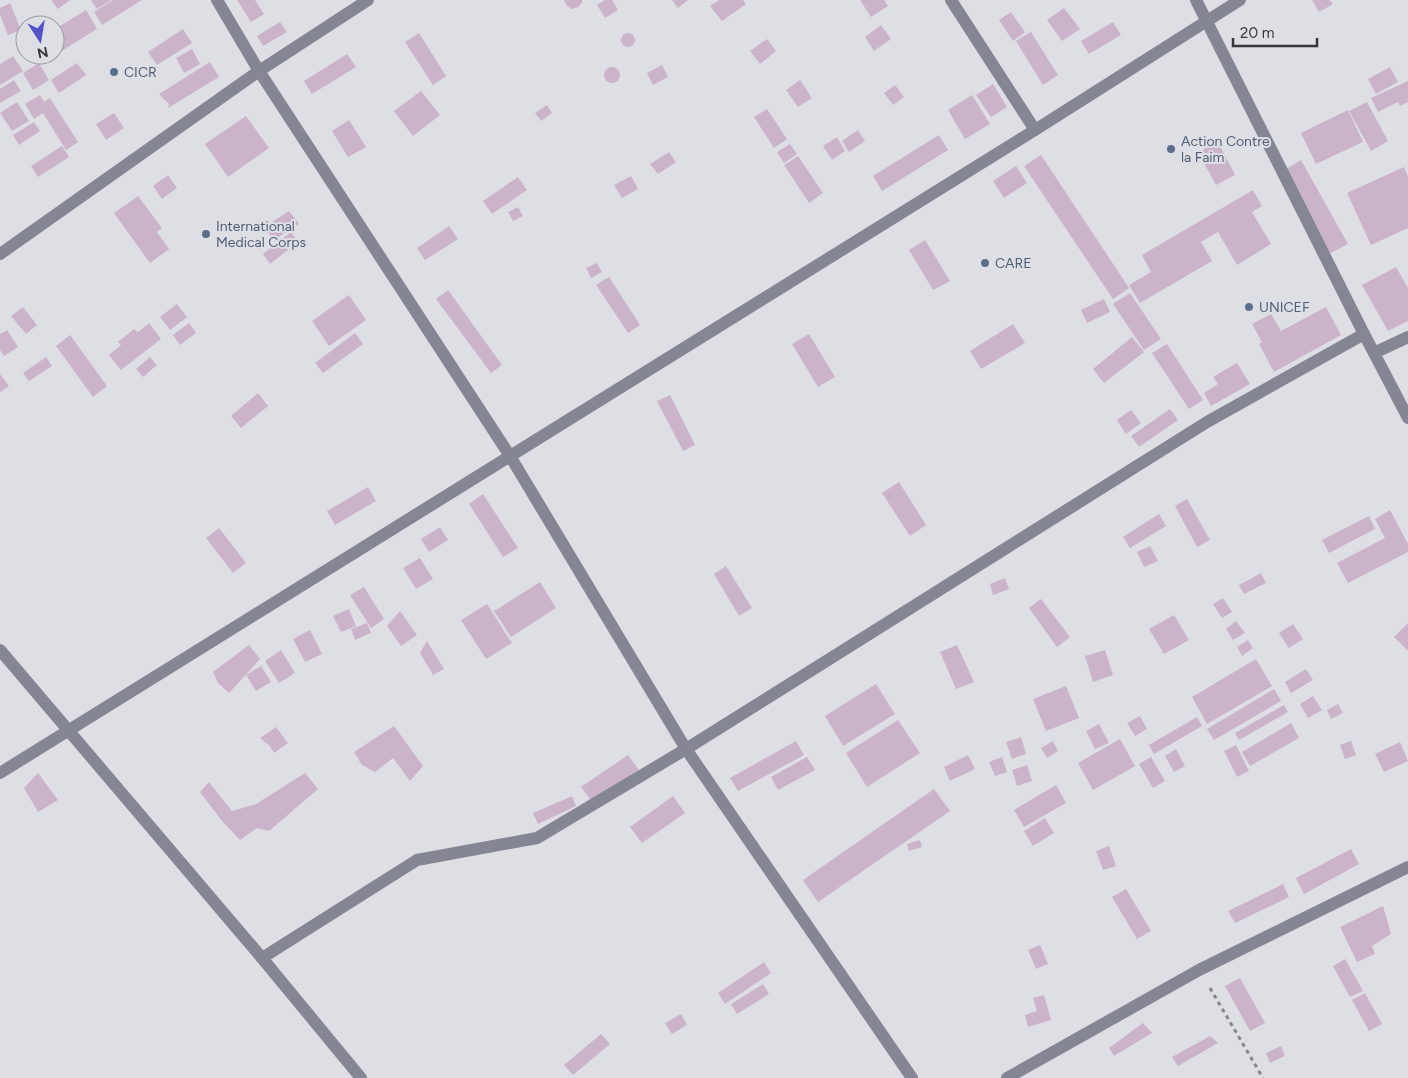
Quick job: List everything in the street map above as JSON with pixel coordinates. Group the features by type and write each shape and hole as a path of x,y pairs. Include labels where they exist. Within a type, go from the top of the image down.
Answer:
{"street":[{"path":"216,0 259,71 510,456 686,749 912,1078"},
{"path":"0,254 259,71 368,0"},
{"path":"951,0 1035,130"},
{"path":"1196,0 1408,418"},
{"path":"0,773 1035,130 1240,0"},
{"path":"262,958 417,860 537,838 686,749 1206,422 1364,334"},
{"path":"1374,353 1408,337"},
{"path":"0,650 262,958 361,1078"},
{"path":"1007,1078 1199,970 1408,867"}],"path":[{"path":"1199,970 1263,1078"}],"building":[{"path":"51,0 70,0 58,9"},
{"path":"91,0 111,0 97,9"},
{"path":"113,0 142,0 102,25 94,12"},
{"path":"237,0 255,0 264,14 251,22"},
{"path":"564,0 582,0 582,3 572,9 567,6"},
{"path":"605,0 612,0 618,10 605,18 597,5"},
{"path":"672,0 688,0 678,8"},
{"path":"719,0 743,0 746,4 722,21 710,6"},
{"path":"860,0 884,0 888,6 871,17"},
{"path":"1312,0 1330,0 1333,4 1319,12"},
{"path":"10,3 15,15 15,32 8,35 0,15 0,8"},
{"path":"1064,8 1080,29 1062,41 1047,20"},
{"path":"86,10 97,29 65,49 65,23"},
{"path":"1011,12 1025,32 1013,41 999,20"},
{"path":"280,22 287,32 263,46 257,36"},
{"path":"1113,22 1121,35 1089,54 1081,41"},
{"path":"881,25 891,39 874,51 865,37"},
{"path":"183,29 192,43 157,65 148,52"},
{"path":"1031,32 1058,75 1043,85 1016,41"},
{"path":"419,33 446,76 433,85 405,42"},
{"path":"625,33 631,33 635,40 631,47 625,47 621,43 621,37"},
{"path":"767,39 776,51 760,64 750,51"},
{"path":"192,49 200,64 184,73 176,58"},
{"path":"347,54 356,67 312,94 304,81"},
{"path":"13,56 15,65 19,65 23,71 0,85 0,64"},
{"path":"210,62 219,77 168,108 169,104 159,94"},
{"path":"77,63 86,75 59,93 51,80"},
{"path":"36,65 40,65 49,80 33,90 23,73"},
{"path":"662,65 668,77 653,85 647,73"},
{"path":"612,67 620,75 612,83 604,75"},
{"path":"1390,67 1398,82 1376,94 1368,79"},
{"path":"14,80 21,91 0,103 0,89"},
{"path":"800,80 812,98 798,107 786,90"},
{"path":"1408,81 1408,102 1400,106 1398,102 1378,112 1371,98"},
{"path":"993,84 1007,107 991,117 976,95"},
{"path":"895,85 904,97 893,105 884,93"},
{"path":"421,91 440,115 413,136 394,111"},
{"path":"40,95 44,102 50,98 78,142 66,150 43,113 34,119 25,104"},
{"path":"972,95 990,124 965,139 948,110"},
{"path":"17,102 29,121 12,131 0,113"},
{"path":"1367,102 1388,141 1371,151 1349,111"},
{"path":"547,105 552,113 541,121 535,113"},
{"path":"767,109 787,139 774,148 754,117"},
{"path":"1348,110 1363,142 1316,164 1301,133"},
{"path":"114,113 124,128 106,140 96,124"},
{"path":"246,116 269,148 228,177 205,144"},
{"path":"349,120 366,147 348,157 332,131"},
{"path":"34,122 40,131 19,145 13,135"},
{"path":"858,130 865,141 849,152 842,141"},
{"path":"939,135 948,150 882,191 873,176"},
{"path":"837,137 845,151 832,160 823,146"},
{"path":"1218,142 1235,175 1216,185 1198,152"},
{"path":"790,144 797,154 784,163 777,152"},
{"path":"62,146 69,157 38,177 31,166"},
{"path":"669,152 676,162 658,174 650,164"},
{"path":"1041,155 1129,288 1113,299 1024,166"},
{"path":"798,156 823,193 809,203 784,165"},
{"path":"1301,160 1348,244 1329,254 1283,171"},
{"path":"1016,166 1027,183 1004,198 993,181"},
{"path":"1404,167 1408,177 1408,228 1371,245 1347,193"},
{"path":"168,175 177,188 162,199 153,186"},
{"path":"631,176 638,189 622,198 614,185"},
{"path":"518,177 527,190 492,214 483,201"},
{"path":"1253,190 1262,206 1252,212 1271,244 1237,265 1218,232 1201,242 1212,261 1140,303 1129,285 1151,272 1142,255"},
{"path":"138,196 162,228 157,232 169,249 150,263 114,213"},
{"path":"518,207 523,216 513,221 508,212"},
{"path":"289,211 299,224 274,240 264,227"},
{"path":"449,226 458,239 425,260 417,248"},
{"path":"291,232 298,242 270,264 263,254"},
{"path":"925,240 950,281 933,290 909,250"},
{"path":"597,263 602,272 591,278 586,268"},
{"path":"1396,267 1408,288 1408,321 1388,331 1362,285"},
{"path":"609,277 640,325 628,333 596,285"},
{"path":"448,290 502,365 491,373 436,299"},
{"path":"1130,293 1161,339 1144,350 1113,304"},
{"path":"349,295 366,320 329,346 312,321"},
{"path":"1104,299 1110,312 1087,323 1081,310"},
{"path":"177,304 187,317 170,330 160,317"},
{"path":"23,307 37,325 26,334 11,316"},
{"path":"1326,307 1341,335 1274,372 1259,344 1262,342 1252,324 1271,314 1281,331"},
{"path":"149,323 161,339 121,370 109,355 121,345 118,342 134,329 138,332"},
{"path":"189,323 196,333 180,345 173,335"},
{"path":"1013,324 1025,343 981,369 970,351"},
{"path":"7,330 18,347 4,356 0,350 0,334"},
{"path":"355,333 363,344 323,373 315,363"},
{"path":"809,334 835,377 818,387 792,344"},
{"path":"70,335 107,386 93,397 56,346"},
{"path":"1132,337 1144,352 1104,383 1093,369"},
{"path":"1167,344 1203,400 1189,409 1152,353"},
{"path":"46,357 52,366 29,381 23,373"},
{"path":"150,357 157,365 143,377 136,369"},
{"path":"1237,363 1250,384 1211,406 1204,393 1218,384 1213,377"},
{"path":"0,374 9,386 0,392"},
{"path":"258,393 268,406 241,428 231,416"},
{"path":"670,395 695,445 683,451 657,401"},
{"path":"1170,409 1178,420 1139,447 1131,436"},
{"path":"1131,410 1141,423 1126,434 1117,420"},
{"path":"899,482 926,525 910,536 882,493"},
{"path":"368,487 376,501 335,525 327,511"},
{"path":"483,494 518,548 503,557 469,504"},
{"path":"1187,499 1210,540 1197,547 1175,506"},
{"path":"1390,510 1408,544 1408,552 1348,583 1337,563 1385,538 1375,519"},
{"path":"1159,514 1166,526 1130,548 1123,537"},
{"path":"1369,516 1375,529 1329,553 1322,540"},
{"path":"440,527 448,540 429,552 421,539"},
{"path":"219,528 246,563 233,573 206,538"},
{"path":"1150,546 1158,561 1144,567 1137,552"},
{"path":"420,558 433,579 416,589 403,568"},
{"path":"726,566 752,608 739,616 714,574"},
{"path":"1261,573 1266,583 1244,594 1239,585"},
{"path":"1005,578 1009,589 993,595 990,584"},
{"path":"540,582 556,608 511,637 494,611"},
{"path":"364,587 384,619 371,628 350,595"},
{"path":"1223,598 1232,612 1222,618 1213,604"},
{"path":"1041,599 1070,637 1057,647 1029,608"},
{"path":"487,604 512,643 486,659 461,620"},
{"path":"349,609 356,626 341,632 333,616"},
{"path":"400,611 417,635 401,646 387,626"},
{"path":"1174,615 1189,640 1164,654 1149,629"},
{"path":"1236,621 1245,633 1233,640 1226,629"},
{"path":"367,623 371,633 355,640 351,629"},
{"path":"1408,623 1408,651 1394,637"},
{"path":"1293,624 1303,639 1289,648 1279,633"},
{"path":"310,630 322,654 305,662 293,639"},
{"path":"1248,640 1253,648 1242,656 1237,647"},
{"path":"427,641 444,669 433,675 420,653"},
{"path":"249,645 260,659 229,693 218,683 213,672"},
{"path":"957,645 974,682 956,689 940,652"},
{"path":"281,650 295,673 279,683 265,661"},
{"path":"1105,650 1113,675 1093,682 1085,656"},
{"path":"1256,659 1272,686 1207,724 1192,697"},
{"path":"261,666 271,682 256,691 246,675"},
{"path":"1306,669 1313,680 1291,693 1285,682"},
{"path":"876,684 895,714 843,746 825,716"},
{"path":"1066,686 1079,718 1046,731 1033,699"},
{"path":"1274,689 1281,701 1214,740 1207,729"},
{"path":"1313,696 1322,710 1308,718 1300,704"},
{"path":"1338,704 1343,713 1331,719 1327,710"},
{"path":"1284,705 1288,712 1239,740 1235,733"},
{"path":"1140,716 1147,729 1135,736 1127,723"},
{"path":"1197,717 1202,726 1154,754 1149,745"},
{"path":"898,720 920,753 867,787 846,753"},
{"path":"1291,723 1299,738 1250,766 1242,752"},
{"path":"1099,724 1109,743 1095,749 1086,731"},
{"path":"394,726 423,766 410,781 393,758 375,772 362,765 354,752"},
{"path":"276,727 288,743 274,753 269,745 260,738"},
{"path":"1021,737 1026,754 1012,759 1006,742"},
{"path":"1120,739 1135,766 1093,790 1078,763"},
{"path":"796,741 804,755 738,791 730,778"},
{"path":"1053,741 1058,751 1047,758 1041,748"},
{"path":"1351,741 1356,755 1345,759 1340,745"},
{"path":"1400,742 1408,761 1384,772 1375,754"},
{"path":"1236,745 1249,771 1237,777 1224,751"},
{"path":"1176,749 1185,766 1174,772 1165,756"},
{"path":"628,755 639,770 592,802 581,787"},
{"path":"968,755 975,769 950,781 944,767"},
{"path":"807,757 815,770 778,790 771,777"},
{"path":"1002,757 1007,772 995,776 989,762"},
{"path":"1151,757 1165,781 1153,788 1139,764"},
{"path":"1027,765 1032,781 1017,786 1012,770"},
{"path":"38,773 58,800 38,812 24,788"},
{"path":"305,773 318,789 269,831 257,828 240,840 222,821 200,792 209,782 232,811 256,804"},
{"path":"1056,785 1066,803 1024,827 1014,810"},
{"path":"934,789 950,811 818,902 803,880"},
{"path":"572,796 576,806 538,824 533,813"},
{"path":"673,796 685,813 642,843 630,827"},
{"path":"1045,818 1054,833 1033,846 1024,831"},
{"path":"920,840 922,847 909,851 907,844"},
{"path":"1109,846 1116,866 1103,870 1096,851"},
{"path":"1351,849 1359,864 1304,894 1296,878"},
{"path":"1283,884 1289,897 1235,923 1228,911"},
{"path":"1126,889 1151,931 1137,939 1112,897"},
{"path":"1383,906 1391,934 1372,946 1375,954 1357,962 1340,927"},
{"path":"1040,945 1048,964 1036,969 1028,950"},
{"path":"1345,959 1363,991 1350,997 1333,966"},
{"path":"764,962 771,973 725,1004 718,993"},
{"path":"1240,978 1265,1023 1250,1031 1225,986"},
{"path":"763,984 769,994 737,1014 731,1004"},
{"path":"1365,993 1382,1024 1369,1031 1352,1000"},
{"path":"1044,995 1051,1020 1028,1027 1025,1015 1037,1011 1033,998"},
{"path":"681,1014 687,1025 672,1034 665,1023"},
{"path":"1143,1023 1152,1033 1114,1056 1109,1048"},
{"path":"601,1034 610,1044 573,1075 564,1065"},
{"path":"1210,1036 1218,1043 1178,1066 1172,1057"},
{"path":"1281,1046 1285,1056 1270,1063 1266,1053"}],"place":[{"name":"CICR","path":"114,72"},
{"name":"Action Contre la Faim","path":"1171,149"},
{"name":"International Medical Corps","path":"206,234"},
{"name":"CARE","path":"985,263"},
{"name":"UNICEF","path":"1249,307"}]}
